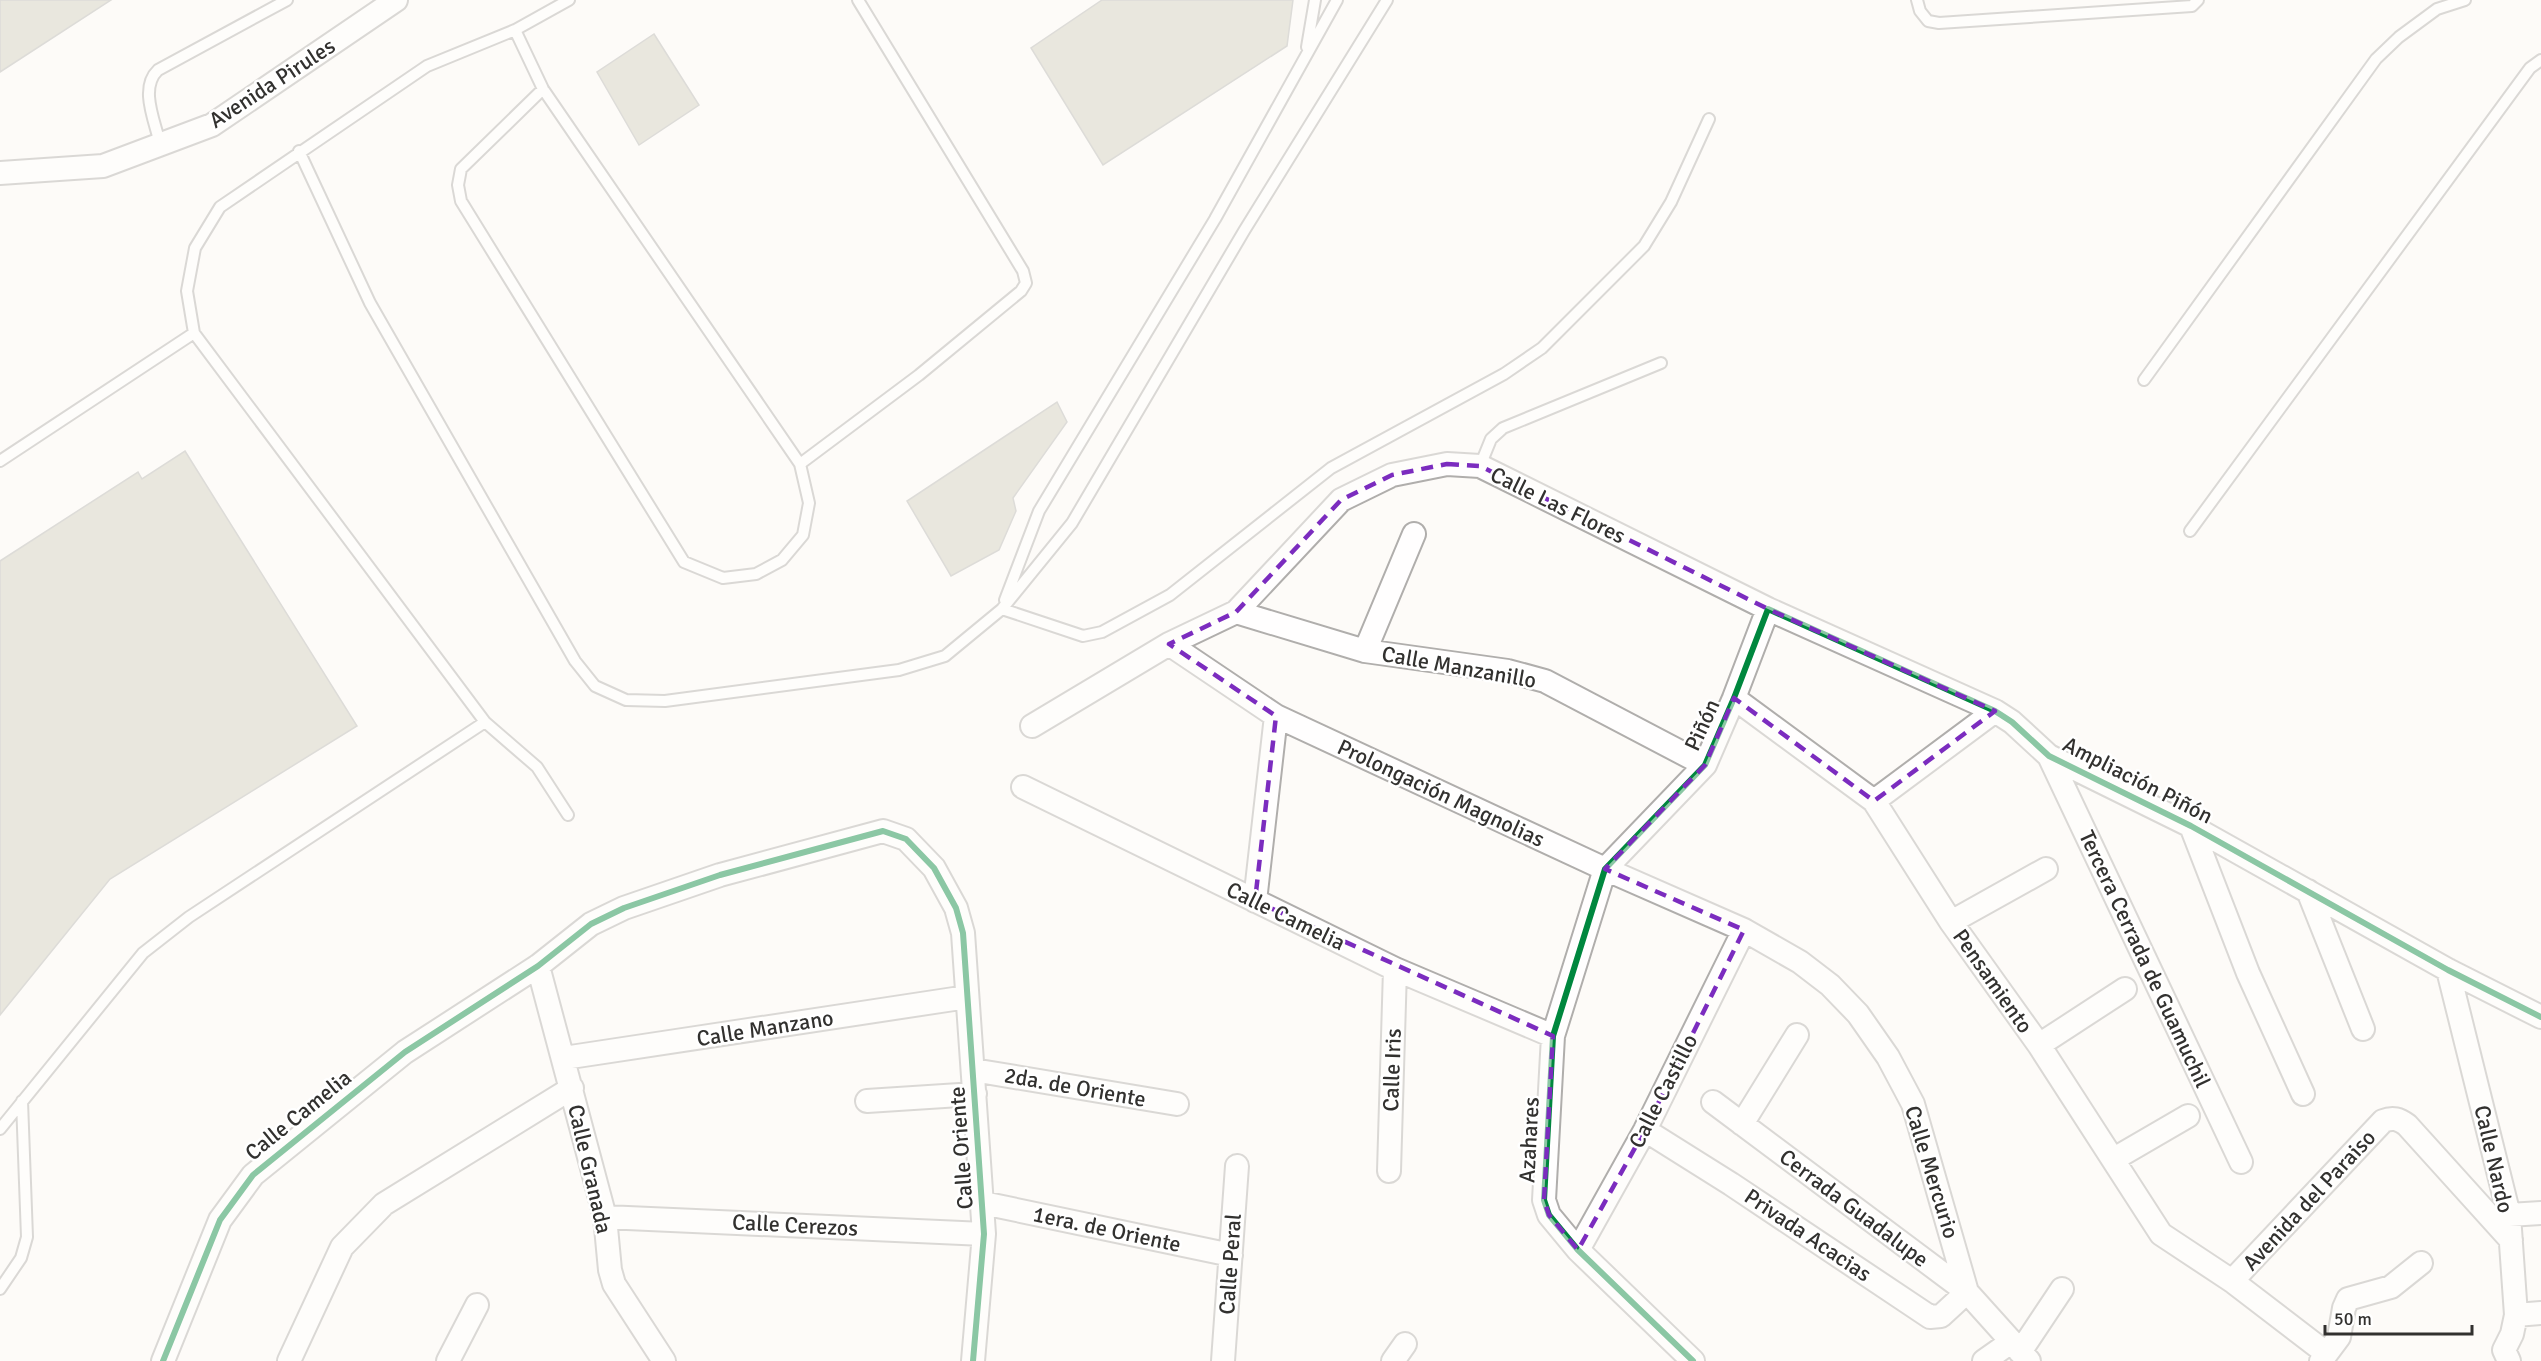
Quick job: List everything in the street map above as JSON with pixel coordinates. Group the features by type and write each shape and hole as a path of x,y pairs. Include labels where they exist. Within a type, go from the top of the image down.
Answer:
{"street":[{"name":"Avenida Pirules","path":"0,173 103,166 212,125 396,0"},
{"name":"Calle Las Flores","path":"1236,612 1341,500 1392,476 1448,464 1480,466 1772,611"},
{"path":"1365,651 1414,534"},
{"name":"Piñón","path":"1605,869 1705,765 1772,611"},
{"name":"Ampliación Piñón","path":"1772,611 1995,711 2012,722 2049,756 2190,825 2448,970 2541,1017"},
{"path":"1032,726 1169,644 1236,612"},
{"name":"Calle Manzanillo","path":"1236,612 1365,651 1508,671 1545,681 1705,765"},
{"name":"Prolongación Magnolias","path":"1169,644 1276,716 1605,869"},
{"name":"Pensamiento","path":"1734,698 1874,801 1952,922 2114,1159 2161,1234 2232,1281 2324,1357"},
{"path":"1874,801 1995,711"},
{"path":"1255,901 1276,716"},
{"name":"Tercera Cerrada de Guamuchil","path":"2049,756 2241,1162"},
{"name":"Calle Camelia","path":"1023,787 1395,969 1553,1036"},
{"path":"2190,825 2248,973 2304,1094"},
{"name":"Calle Camelia","path":"163,1361 219,1220 253,1175 405,1052 538,966 591,924 624,908 720,875 883,831 906,838 934,868 956,908 963,933"},
{"name":"Calle Mercurio","path":"1605,869 1744,930 1800,962 1830,985 1858,1014 1888,1057 1913,1104 1967,1292 2020,1352"},
{"name":"Azahares","path":"1605,869 1553,1036 1545,1200 1549,1215 1578,1250 1693,1361"},
{"path":"1952,922 2046,869"},
{"path":"2308,891 2363,1029"},
{"name":"Calle Castillo","path":"1578,1250 1645,1130 1744,930"},
{"name":"Calle Oriente","path":"963,933 984,1234 973,1361"},
{"name":"Calle Granada","path":"538,966 605,1217 610,1270 614,1284 664,1361"},
{"name":"Calle Iris","path":"1389,1171 1395,969"},
{"name":"Calle Nardo","path":"2448,970 2509,1215 2516,1315 2512,1334 2502,1357"},
{"path":"2038,1045 2125,989"},
{"name":"Calle Manzano","path":"564,1058 967,997"},
{"path":"1742,1124 1797,1035"},
{"name":"2da. de Oriente","path":"973,1070 1177,1104"},
{"path":"289,1361 342,1247 384,1204 572,1088"},
{"path":"867,1101 975,1094"},
{"name":"Cerrada Guadalupe","path":"1713,1102 1967,1292"},
{"path":"2114,1159 2188,1116"},
{"name":"Avenida del Paraiso","path":"2232,1281 2383,1121 2395,1118 2407,1125 2511,1240"},
{"name":"Privada Acacias","path":"1645,1130 1731,1184 1930,1317 1941,1316 1967,1292"},
{"name":"Calle Peral","path":"1223,1361 1237,1166"},
{"name":"1era. de Oriente","path":"983,1203 1231,1256"},
{"path":"2509,1215 2541,1214"},
{"name":"Calle Cerezos","path":"605,1217 984,1234"},
{"path":"2324,1357 2339,1337 2344,1308 2348,1299 2391,1287 2421,1263"},
{"path":"1984,1361 2020,1352 2062,1289"},
{"path":"448,1361 477,1305"},
{"path":"2516,1315 2541,1313"}],"lane":[{"path":"160,144 148,89 150,78 158,70 287,0"},
{"path":"568,815 537,768 485,722 194,333 187,291 195,248 220,207 427,66 515,30 569,0"},
{"path":"800,464 919,375 1021,291 1026,283 1023,271 858,0"},
{"path":"1304,60 1316,0"},
{"path":"1002,609 1039,511 1215,219 1337,0"},
{"path":"299,152 370,303 575,662 595,686 626,700 665,701 899,670 945,656 1002,609 1072,523 1244,231 1387,0"},
{"path":"1917,0 1920,10 1928,21 1939,23 2192,6 2198,0"},
{"path":"2144,380 2376,59 2399,37 2437,9 2465,0"},
{"path":"515,30 543,89 800,464 809,503 803,535 782,560 756,574 723,578 684,562 461,201 458,185 461,169 543,89"},
{"path":"2190,531 2530,68 2541,60"},
{"path":"1002,609 1083,636 1102,632 1170,595 1331,468 1504,374 1542,348 1644,246 1671,202 1709,120"},
{"path":"0,461 194,333"},
{"path":"1480,466 1491,439 1503,428 1660,363"},
{"path":"0,1129 143,953 189,917 485,722"},
{"path":"0,1289 21,1258 27,1237 22,1101"}],"highlighted area":[{"path":"1447,464 1480,466 1768,609 1995,711 1874,801 1734,698 1705,765 1605,869 1744,930 1645,1130 1578,1250 1549,1215 1544,1200 1553,1036 1255,901 1276,716 1169,644 1236,612 1341,500 1392,475"}],"building":[{"path":"0,0 111,0 0,72"},
{"path":"1102,0 1293,0 1287,46 1103,165 1031,48"},
{"path":"654,34 699,105 639,145 597,72"},
{"path":"1057,402 1067,422 1013,498 1016,511 999,550 951,576 907,501"},
{"path":"185,451 357,726 110,879 0,1015 0,561 138,472 142,479"}],"cycle path":[{"path":"1693,1361 1578,1250 1549,1215 1544,1200 1553,1036 1605,869 1705,765 1734,698 1768,609 1995,711 2012,722 2049,756 2191,826 2448,970 2541,1017"},
{"path":"163,1361 220,1220 253,1175 405,1052 538,966 591,924 624,908 720,875 883,831 906,839 934,868 956,908 963,933 984,1234 973,1361"}]}
